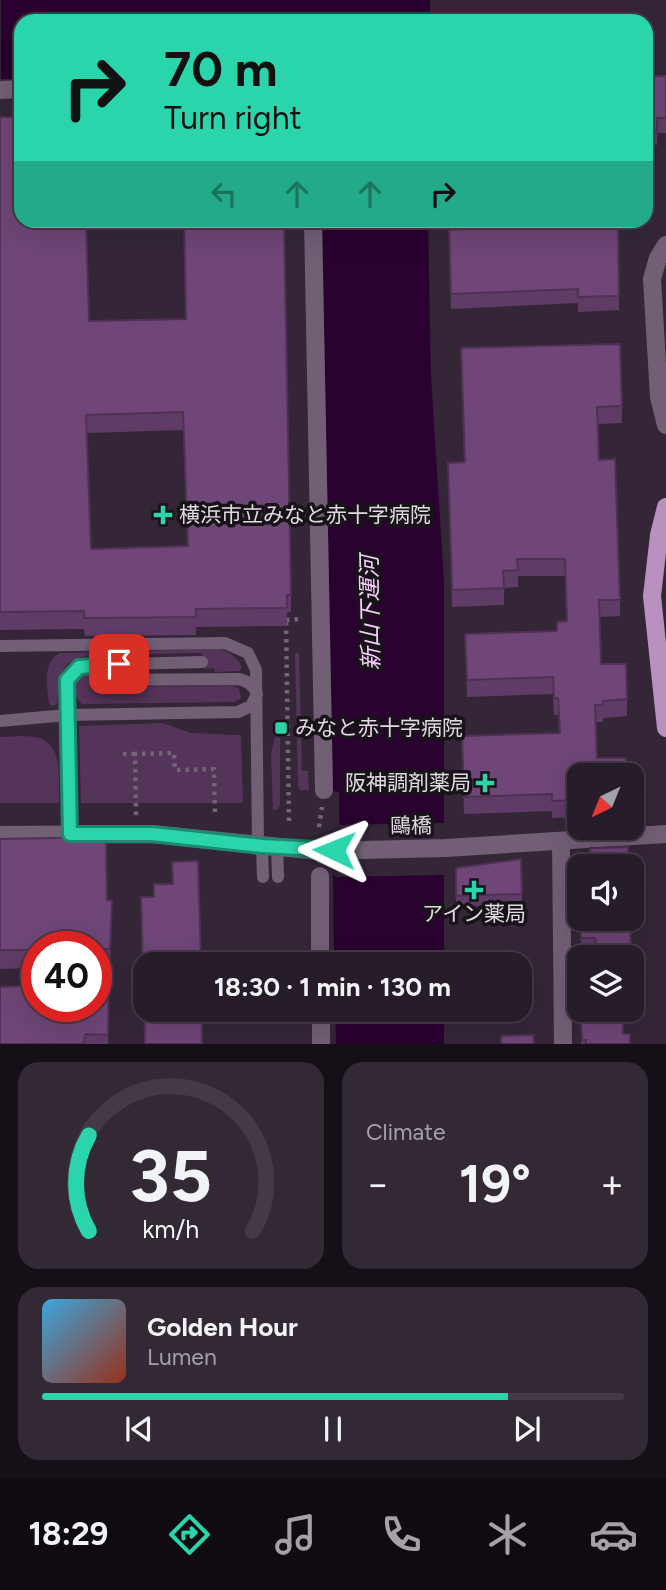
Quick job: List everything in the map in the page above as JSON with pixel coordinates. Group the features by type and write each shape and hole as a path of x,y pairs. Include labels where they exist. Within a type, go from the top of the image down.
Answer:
{"main road":[{"path":"666,507 659,535 652,596 666,728"}],"street":[{"path":"313,228 324,790"},
{"path":"666,245 658,258 652,279 659,397 666,425"},
{"name":"鷗橋","path":"0,835 152,834 334,850 446,848 666,834"},
{"path":"561,841 563,1044"},
{"path":"320,876 320,952"},
{"path":"321,1022 321,1044"}],"lane":[{"path":"0,646 225,643 248,653 253,661 257,694 265,846 263,877"},
{"path":"70,834 67,680 79,667 91,665 202,662"},
{"path":"97,680 238,679 250,683 257,694"},
{"path":"0,721 67,715 239,712 251,706 257,694"},
{"path":"265,846 278,877"}],"path":[{"path":"123,754 174,753 175,770 214,769 215,817"},
{"path":"135,754 136,815"}],"shaded area":[{"path":"219,649 233,656 242,668 239,671 215,672 214,668 203,669 202,653 80,657 66,666 60,678 57,704 49,704 48,668 54,657 60,653"},
{"path":"295,653 299,653 302,771 308,771 309,790 300,790 298,786"},
{"path":"95,671 96,687 234,686 239,689 241,698 234,702 82,704 75,693 77,681 82,673"},
{"path":"163,723 191,733 241,737 243,803 81,803 79,726"},
{"path":"0,737 34,737 51,746 58,763 59,803 0,803"},
{"path":"275,737 280,738 280,805 273,810 271,754"}],"water":[{"path":"1,0 430,0 430,14 14,14 14,79 1,79"},
{"name":"新山下運河","path":"322,228 428,228 431,376 444,582 444,952 334,952 333,875 340,874 339,792 333,791"},
{"path":"335,1022 444,1022 444,1044 336,1044"}],"pier":[{"path":"445,823 446,875 335,877 336,825"}],"building":[{"path":"653,76 666,76 666,118 657,118 657,131 653,131"},
{"path":"0,117 14,117 14,228 86,228 89,321 186,319 184,228 284,228 291,595 287,595 287,608 196,609 196,617 85,618 84,611 0,612","holes":["183,412 188,546 91,549 86,415"]},
{"path":"618,228 619,296 578,297 578,289 451,294 449,230"},
{"path":"620,344 622,406 597,407 599,460 615,459 620,600 599,600 601,664 626,664 627,699 603,701 603,705 595,705 597,758 626,758 626,763 567,763 567,800 552,801 552,794 464,797 462,736 560,733 558,698 554,698 553,677 467,680 465,634 557,631 557,622 567,621 565,559 517,559 518,570 503,571 504,588 452,590 448,463 465,462 461,348"},
{"path":"106,837 107,900 112,900 111,931 21,931 21,950 0,950 0,839"},
{"path":"628,847 628,854 590,854 590,848"},
{"path":"521,859 522,894 456,896 456,868"},
{"path":"198,861 201,952 142,952 141,897 154,897 154,884 173,884 172,862"},
{"path":"581,931 630,931 631,945 596,945 595,938 581,938"},
{"path":"21,986 21,1022 108,1022 108,1035 86,1034 83,1044 0,1044 0,987"},
{"path":"144,1022 202,1022 202,1044 145,1044"},
{"path":"581,1022 623,1022 623,1034 630,1034 630,1044 586,1044 586,1040 582,1040"},
{"path":"533,1035 534,1044 501,1044 501,1036"}],"place":[{"name":"横浜市立みなと赤十字病院","path":"163,515"},
{"name":"みなと赤十字病院","path":"281,728"},
{"name":"阪神調剤薬局","path":"485,783"},
{"name":"アイン薬局","path":"474,890"}],"route":[{"path":"119,664 79,667 67,680 70,834 152,834 262,846 334,850"}]}
